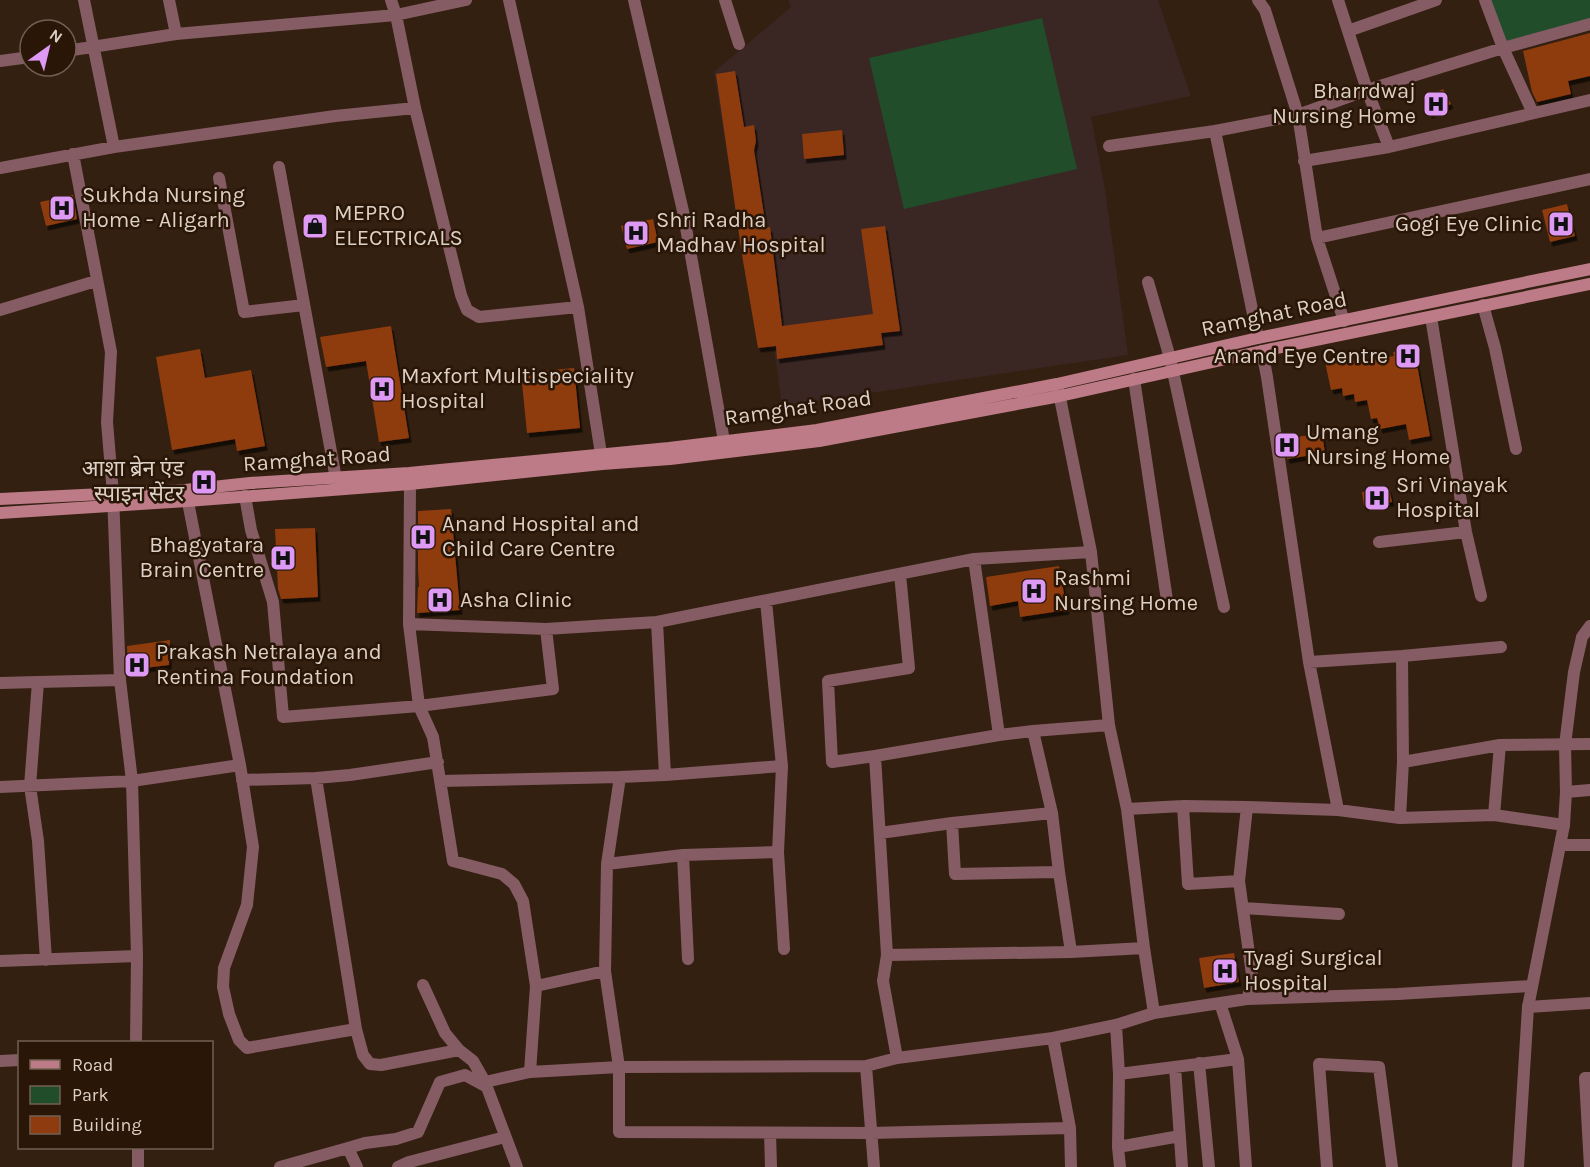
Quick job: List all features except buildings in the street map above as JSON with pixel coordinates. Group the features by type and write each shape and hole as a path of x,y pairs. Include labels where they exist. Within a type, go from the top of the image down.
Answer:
{"main road":[{"name":"Ramghat Road","path":"0,499 245,496 410,484 670,459 819,441 1260,344 1344,321 1590,269"},
{"name":"Ramghat Road","path":"1260,344 1431,317 1590,284"},
{"name":"Ramghat Road","path":"186,496 250,483 421,472 669,448 817,430 1134,379 1171,364"},
{"name":"Ramghat Road","path":"0,513 114,499"}],"street":[{"path":"84,0 114,147"},
{"path":"169,0 176,34"},
{"path":"391,0 458,284 467,310 479,317 578,307"},
{"path":"78,49 176,34 396,15 466,0"},
{"path":"509,0 578,307 601,454"},
{"path":"634,0 683,212 724,441"},
{"path":"725,0 739,44"},
{"path":"1258,0 1265,10 1298,115 1317,238 1344,321"},
{"path":"1338,0 1367,90 1389,147"},
{"path":"1348,31 1436,0"},
{"path":"1485,0 1503,48 1533,113"},
{"path":"1109,146 1215,131 1298,115 1367,90 1590,24"},
{"path":"0,61 18,59"},
{"path":"1304,161 1389,147 1590,100"},
{"path":"0,168 114,147 335,116 415,108"},
{"path":"1215,131 1267,377 1309,662 1338,810"},
{"path":"73,154 111,352 107,422 114,499 120,680 132,781 137,956 136,1041"},
{"path":"279,167 336,479"},
{"path":"219,178 244,312 304,305"},
{"path":"1317,238 1590,179"},
{"path":"0,310 96,281"},
{"path":"1148,282 1171,364 1224,607"},
{"path":"1483,305 1516,449"},
{"path":"1431,317 1466,532 1481,596"},
{"path":"1134,379 1167,600"},
{"path":"1058,390 1091,552 1109,725 1127,809 1154,1012"},
{"path":"410,484 410,624 419,706 433,737 453,861 501,874 514,884 523,902 536,986 530,1072"},
{"path":"186,496 240,765 253,846 247,905 224,968 223,987 228,1014 239,1040 247,1048 356,1029"},
{"path":"245,496 251,530 273,602 283,717 419,706 553,688 546,629"},
{"path":"1379,542 1466,532"},
{"path":"410,624 546,629 657,622 974,559 1091,552"},
{"path":"974,559 999,735"},
{"path":"900,574 909,668 828,681 832,762 1032,730 1109,725"},
{"path":"766,601 782,766 778,852 784,949"},
{"path":"657,622 665,775"},
{"path":"1518,1167 1528,1007 1564,825 1565,745 1574,672 1590,626"},
{"path":"1309,662 1501,647"},
{"path":"1400,818 1403,762 1402,656"},
{"path":"0,683 120,680"},
{"path":"38,682 30,786 38,841 46,960"},
{"path":"1032,730 1052,813 1071,952"},
{"path":"1403,762 1500,745 1590,744"},
{"path":"1494,814 1500,745"},
{"path":"875,756 887,955 883,981 897,1058"},
{"path":"242,780 364,774 438,762"},
{"path":"0,787 132,781 240,765"},
{"path":"440,781 620,777 782,766"},
{"path":"620,777 607,864 606,971 619,1067 619,1132 871,1133 1070,1128"},
{"path":"316,778 356,1029 363,1055 370,1064 381,1065 459,1050"},
{"path":"1566,792 1590,790"},
{"path":"1127,809 1183,806 1247,807 1338,810 1400,818 1494,814 1564,825"},
{"path":"1183,806 1188,884 1239,881"},
{"path":"1246,999 1253,982 1239,881 1247,807"},
{"path":"880,833 1052,813"},
{"path":"952,823 954,874 1059,873"},
{"path":"1560,845 1590,845"},
{"path":"607,864 683,855 778,852"},
{"path":"683,855 688,959"},
{"path":"1243,908 1339,914"},
{"path":"887,955 1071,952 1144,948"},
{"path":"0,961 137,956"},
{"path":"536,986 606,971"},
{"path":"423,985 445,1033 459,1050 473,1061 486,1085 516,1167"},
{"path":"280,1167 365,1143 396,1139 418,1132 440,1082 465,1075 486,1085 530,1072 619,1067 866,1066 897,1058 1053,1038 1116,1024 1154,1012 1246,999 1398,994 1532,986"},
{"path":"1220,1003 1238,1059 1246,1167"},
{"path":"1528,1007 1590,1003"},
{"path":"1116,1024 1120,1167"},
{"path":"1053,1038 1070,1128 1071,1167"},
{"path":"1119,1074 1238,1059"},
{"path":"0,1061 18,1060"},
{"path":"1199,1064 1209,1167"},
{"path":"1327,1167 1319,1064 1379,1067 1392,1167"},
{"path":"866,1066 874,1167"},
{"path":"1175,1067 1182,1167"},
{"path":"1590,1078 1585,1078 1590,1167"},
{"path":"770,1133 771,1167"},
{"path":"1118,1147 1180,1136"},
{"path":"398,1167 409,1162 505,1137"},
{"path":"348,1148 357,1167"},
{"path":"138,1149 138,1167"}],"shaded area":[{"path":"788,0 1158,0 1191,96 1091,117 1105,189 1128,355 782,406 774,348 758,348 714,72 791,7"}],"green space":[{"path":"1485,0 1590,0 1590,20 1503,48"},
{"path":"1042,18 1077,169 904,209 869,58"}],"place":[{"name":"Bharrdwaj Nursing Home","path":"1436,104"},
{"name":"Sukhda Nursing Home - Aligarh","path":"62,208"},
{"name":"Gogi Eye Clinic","path":"1561,224"},
{"name":"MEPRO ELECTRICALS","path":"315,226"},
{"name":"Shri Radha Madhav Hospital","path":"636,233"},
{"name":"Anand Eye Centre","path":"1408,356"},
{"name":"Maxfort Multispeciality Hospital","path":"382,389"},
{"name":"Umang Nursing Home","path":"1287,445"},
{"name":"आशा ब्रेन एंड स्पाइन सेंटर","path":"204,482"},
{"name":"Sri Vinayak Hospital","path":"1377,498"},
{"name":"Anand Hospital and Child Care Centre","path":"423,537"},
{"name":"Bhagyatara Brain Centre","path":"283,558"},
{"name":"Rashmi Nursing Home","path":"1034,591"},
{"name":"Asha Clinic","path":"440,600"},
{"name":"Prakash Netralaya and Rentina Foundation","path":"137,665"},
{"name":"Tyagi Surgical Hospital","path":"1225,971"}]}
